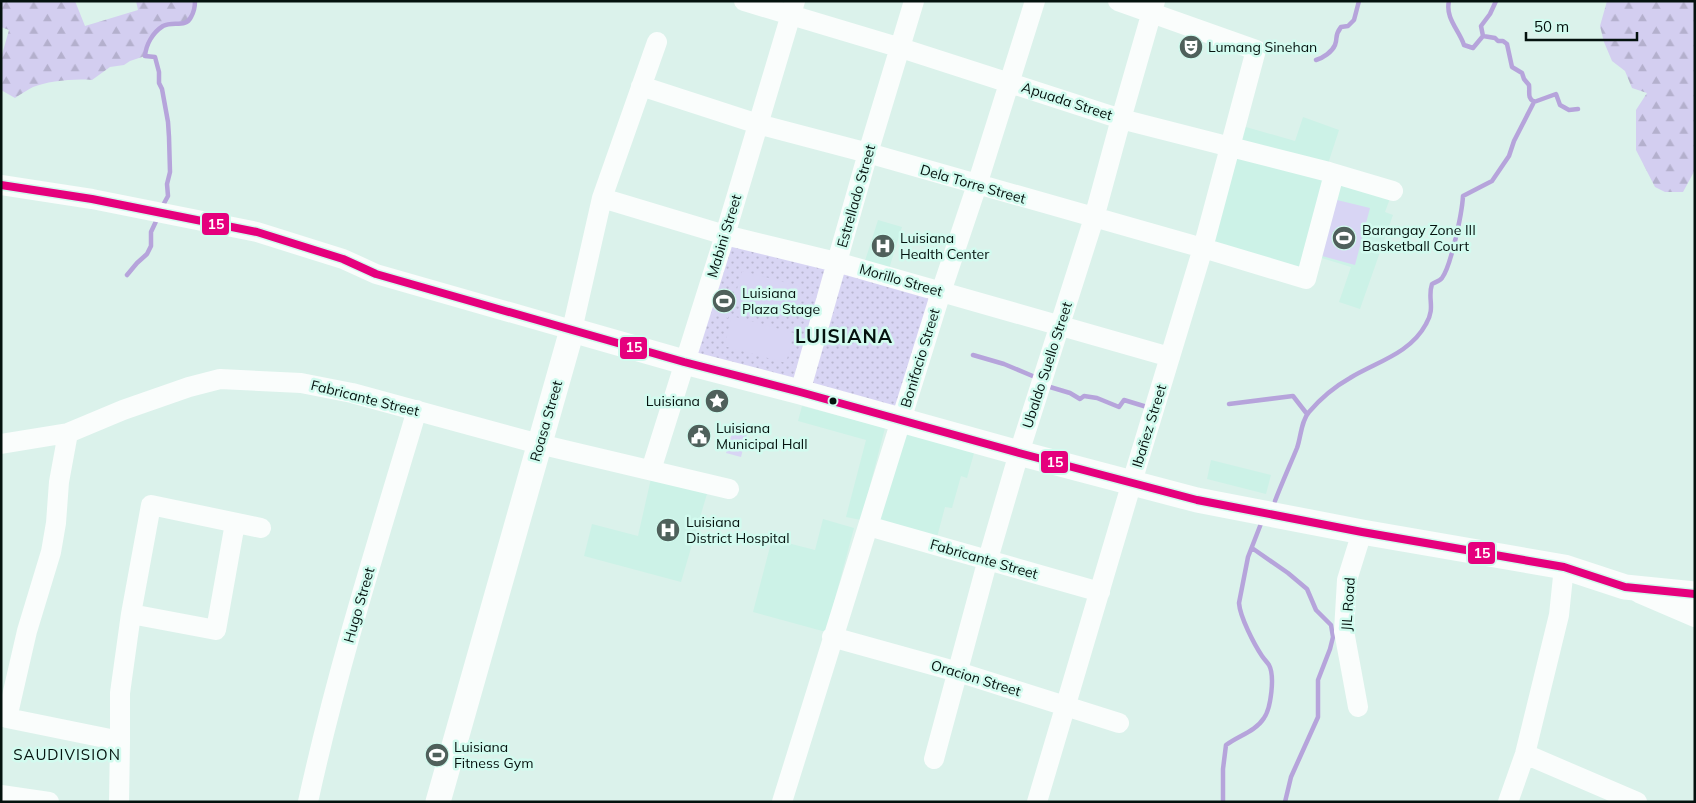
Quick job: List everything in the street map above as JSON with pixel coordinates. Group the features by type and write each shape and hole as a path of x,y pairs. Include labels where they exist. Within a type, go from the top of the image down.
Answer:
{"main road":[{"path":"572,330 1197,500 1362,532 1564,567 1626,587 1695,594"},
{"name":"Roasa Street","path":"438,802 572,330"}],"street":[{"name":"Apuada Street","path":"744,1 793,8 901,48 1120,119 1334,174 1393,192"},
{"name":"Estrellado Street","path":"800,392 836,262 914,1"},
{"name":"Bonifacio Street","path":"782,802 941,292 1035,1"},
{"path":"1118,1 1153,7"},
{"name":"Ibañez Street","path":"1037,802 1203,248 1256,50 1153,7"},
{"name":"Ubaldo Suello Street","path":"934,759 988,559 1019,453 1094,218 1120,119 1153,7"},
{"name":"Mabini Street","path":"651,470 725,235 793,8"},
{"name":"Roasa Street","path":"572,330 602,198 657,42"},
{"name":"Dela Torre Street","path":"641,86 758,124 868,153 1306,279 1334,174"},
{"path":"1,186 92,199 256,232 343,259 376,274 572,330"},
{"name":"Morillo Street","path":"602,198 725,235 836,262 1170,357"},
{"name":"Fabricante Street","path":"1,444 68,433 123,410 220,379 301,382 352,393 539,444 729,489"},
{"name":"Hugo Street","path":"308,802 317,758 355,616 417,410"},
{"path":"68,433 58,482 56,523 51,552 27,631 7,718 120,741"},
{"path":"119,802 120,693 131,614 151,505 261,528"},
{"path":"131,614 216,630 235,523"},
{"name":"Fabricante Street","path":"868,526 1100,592"},
{"name":"JIL Road","path":"1358,707 1344,631 1347,580 1362,532"},
{"path":"1508,802 1525,754 1559,615 1564,567"},
{"path":"1626,587 1695,617"},
{"name":"Oracion Street","path":"832,638 958,672 1119,723"},
{"path":"1525,754 1614,797 1637,802"},
{"path":"1,794 49,802"}],"shaded area":[{"path":"1303,117 1339,130 1326,170 1392,193 1385,212 1393,215 1360,309 1339,302 1351,267 1312,255 1306,275 1206,246 1239,125 1295,141"},
{"name":"Barangay Zone III Basketball Court","path":"1337,200 1370,208 1355,265 1322,256"},
{"name":"Luisiana Health Center","path":"878,220 902,227 888,272 864,264"},
{"path":"731,243 935,294 897,411 696,357"},
{"path":"742,271 802,287 794,317 734,300"},
{"name":"Luisiana Plaza Stage","path":"718,289 734,294 728,318 711,314"},
{"path":"732,316 794,333 786,363 724,346"},
{"path":"802,406 885,428 861,520 846,517 866,440 798,421"},
{"path":"903,426 976,446 967,478 961,476 952,508 945,507 936,541 875,525"},
{"path":"734,427 748,430 741,457 726,453"},
{"path":"1211,460 1271,475 1266,494 1207,479"},
{"name":"Luisiana District Hospital","path":"652,474 709,487 681,582 584,556 592,524 638,536"},
{"path":"823,519 854,528 826,632 753,612 772,539 815,550"}],"green space":[{"path":"1,1 75,1 85,26 138,10 136,1 195,1 193,14 189,21 167,25 158,31 148,45 145,56 124,65 110,67 92,80 46,83 33,87 15,98 1,90 1,58 9,30 1,27"},
{"path":"1607,1 1695,1 1695,170 1683,192 1665,192 1655,187 1636,150 1636,110 1647,93 1632,88 1625,71 1612,61 1600,26"}],"waterway":[{"path":"162,207 168,196 167,184 170,172 168,122 155,57 145,56 148,44 159,29 163,26 183,23 189,20 194,11 195,1"},
{"path":"1316,60 1322,58 1334,48 1341,27 1348,26 1354,20 1359,1"},
{"path":"1449,1 1449,13 1453,24 1464,45 1473,48 1483,36 1481,26 1490,14 1496,1"},
{"path":"1483,36 1495,38 1507,44 1512,67 1522,73 1529,85 1530,97 1534,102"},
{"path":"1275,501 1297,448 1303,424 1309,412 1323,397 1339,385 1402,350 1411,343 1426,324 1431,308 1430,294 1432,284 1442,278 1449,263 1463,196 1492,181 1509,156 1514,141 1534,102 1556,94 1560,105 1569,110 1578,109"},
{"path":"127,275 147,254 151,246 151,232 158,217"},
{"path":"973,355 1004,364 1035,377"},
{"path":"1050,387 1070,393 1080,399 1084,396 1097,398 1119,407 1124,400 1147,407"},
{"path":"1229,404 1293,396 1307,414"},
{"path":"1223,802 1223,769 1226,745 1261,723 1269,707 1271,670 1248,630 1239,603 1248,557 1262,521"},
{"path":"1252,548 1307,589 1316,610 1331,625 1333,637 1318,680 1318,717 1291,777 1285,802"}],"transit line":[{"name":"15","path":"1,185 92,199 257,232 343,259 376,274 684,362 1197,500 1362,532 1564,567 1625,587 1695,594"}],"place":[{"name":"Lumang Sinehan","path":"1191,47"},
{"name":"Barangay Zone III Basketball Court","path":"1344,238"},
{"name":"Luisiana Health Center","path":"883,246"},
{"name":"Luisiana Plaza Stage","path":"724,301"},
{"name":"Luisiana","path":"717,401"},
{"name":"Luisiana Municipal Hall","path":"699,436"},
{"name":"Luisiana District Hospital","path":"668,530"},
{"name":"Luisiana Fitness Gym","path":"437,755"}],"district":[{"name":"LUISIANA","path":"844,336"},
{"name":"SAUDIVISION","path":"67,755"}]}
